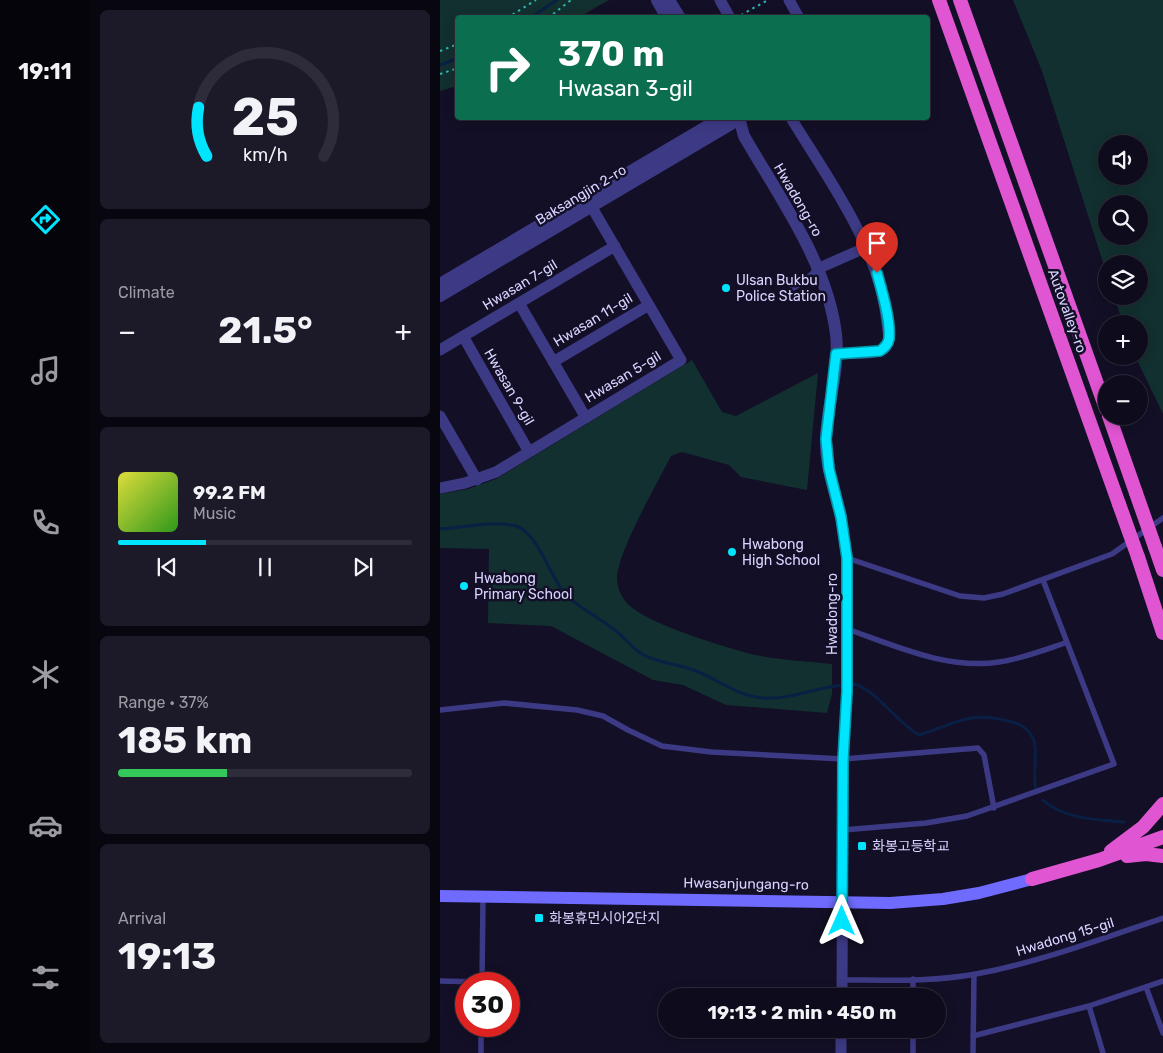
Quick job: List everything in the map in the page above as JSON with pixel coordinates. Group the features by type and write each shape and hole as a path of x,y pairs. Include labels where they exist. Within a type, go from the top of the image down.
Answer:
{"highway":[{"name":"Autovalley-ro","path":"939,0 1138,557 1163,633"},
{"name":"Autovalley-ro","path":"960,0 1098,387"},
{"path":"1112,425 1163,570"},
{"path":"1099,860 1144,826 1163,804"},
{"name":"Hwasanjungang-ro","path":"1032,879 1099,860 1163,837"},
{"path":"1099,860 1146,854 1163,856"}],"main road":[{"name":"Hwasanjungang-ro","path":"440,896 890,903 979,894 1032,879"}],"street":[{"path":"657,0 665,15"},
{"path":"669,0 678,15"},
{"path":"720,0 728,15"},
{"path":"789,0 797,15"},
{"name":"Baksangjin 2-ro","path":"440,284 589,202 729,120"},
{"name":"Hwadong-ro","path":"732,120 744,136 805,242 817,269 830,307 836,334 836,354 826,439 829,469 841,517 847,558 848,629 843,760 842,988"},
{"path":"792,120 867,247 883,294 889,339 886,347 880,351 836,354"},
{"name":"Baksangjin 2-ro","path":"440,296 589,202"},
{"name":"Hwasan 5-gil","path":"440,488 477,480 496,472 681,360 589,202"},
{"name":"Hwasan 7-gil","path":"440,350 615,246"},
{"path":"817,269 867,247"},
{"path":"519,303 586,418"},
{"name":"Hwasan 11-gil","path":"553,362 649,305"},
{"name":"Hwasan 9-gil","path":"463,336 529,452"},
{"path":"440,416 477,480"},
{"path":"841,1038 841,1053"}],"lane":[{"path":"785,293 802,283 817,269"},
{"path":"847,558 960,596 984,598 1003,594 1112,554 1163,518"},
{"path":"843,830 926,823 967,816 1114,764 1065,643 1043,580"},
{"path":"848,629 951,662 977,664 1000,662 1065,643"},
{"path":"440,710 504,704 577,710 603,716 662,746 711,752 843,760 978,748 984,755 994,808"},
{"path":"482,897 482,972"},
{"name":"Hwadong 15-gil","path":"842,980 913,979 974,974 1039,960 1163,918"},
{"path":"973,1053 974,974"},
{"path":"913,979 913,988"},
{"path":"440,981 455,982"},
{"path":"973,1036 1089,1006 1163,981"},
{"path":"1146,987 1163,1033"},
{"path":"1089,1006 1103,1053"},
{"path":"481,1037 481,1053"},
{"path":"913,1038 913,1053"}],"path":[{"path":"513,15 536,0"},
{"path":"552,15 571,0"},
{"path":"742,15 768,0"},
{"path":"440,51 455,45"},
{"path":"440,74 455,69"}],"green space":[{"path":"440,0 609,0 583,15 455,15 455,87 440,91"},
{"path":"1013,0 1163,0 1163,414 1148,383 1148,375 1144,375 1139,365 1148,365 1148,315 1120,315 1117,305 1148,305 1148,255 1101,255 1042,71"},
{"path":"692,360 722,412 736,416 818,373 807,490 741,477 729,465 682,452 671,456 624,551 617,578 619,590 626,602 635,610 686,634 765,657 832,664 832,694 827,713 726,705 683,685 653,680 551,626 488,623 489,549 440,548 440,494 468,489 496,479"}],"waterway":[{"path":"534,15 557,0"},
{"path":"440,65 455,59"},
{"path":"440,529 498,524 516,526 530,536 536,544 565,594 616,631 638,652 648,657 704,674 736,691 753,697 773,698 844,685"},
{"path":"850,684 858,685 875,696 911,730 919,735 954,722 985,717 1022,726 1031,734 1034,741 1036,790"},
{"path":"1043,800 1060,811 1071,815 1124,822"}],"place":[{"name":"Ulsan Bukbu Police Station","path":"726,288"},
{"name":"Hwabong High School","path":"732,552"},
{"name":"Hwabong Primary School","path":"464,586"},
{"name":"화봉고등학교","path":"862,846"},
{"name":"화봉휴먼시아2단지","path":"539,918"}],"route":[{"path":"842,921 843,760 846,721 848,629 847,558 841,517 829,469 826,439 836,373 836,354 880,351 886,347 889,339 883,294 877,273"}]}
